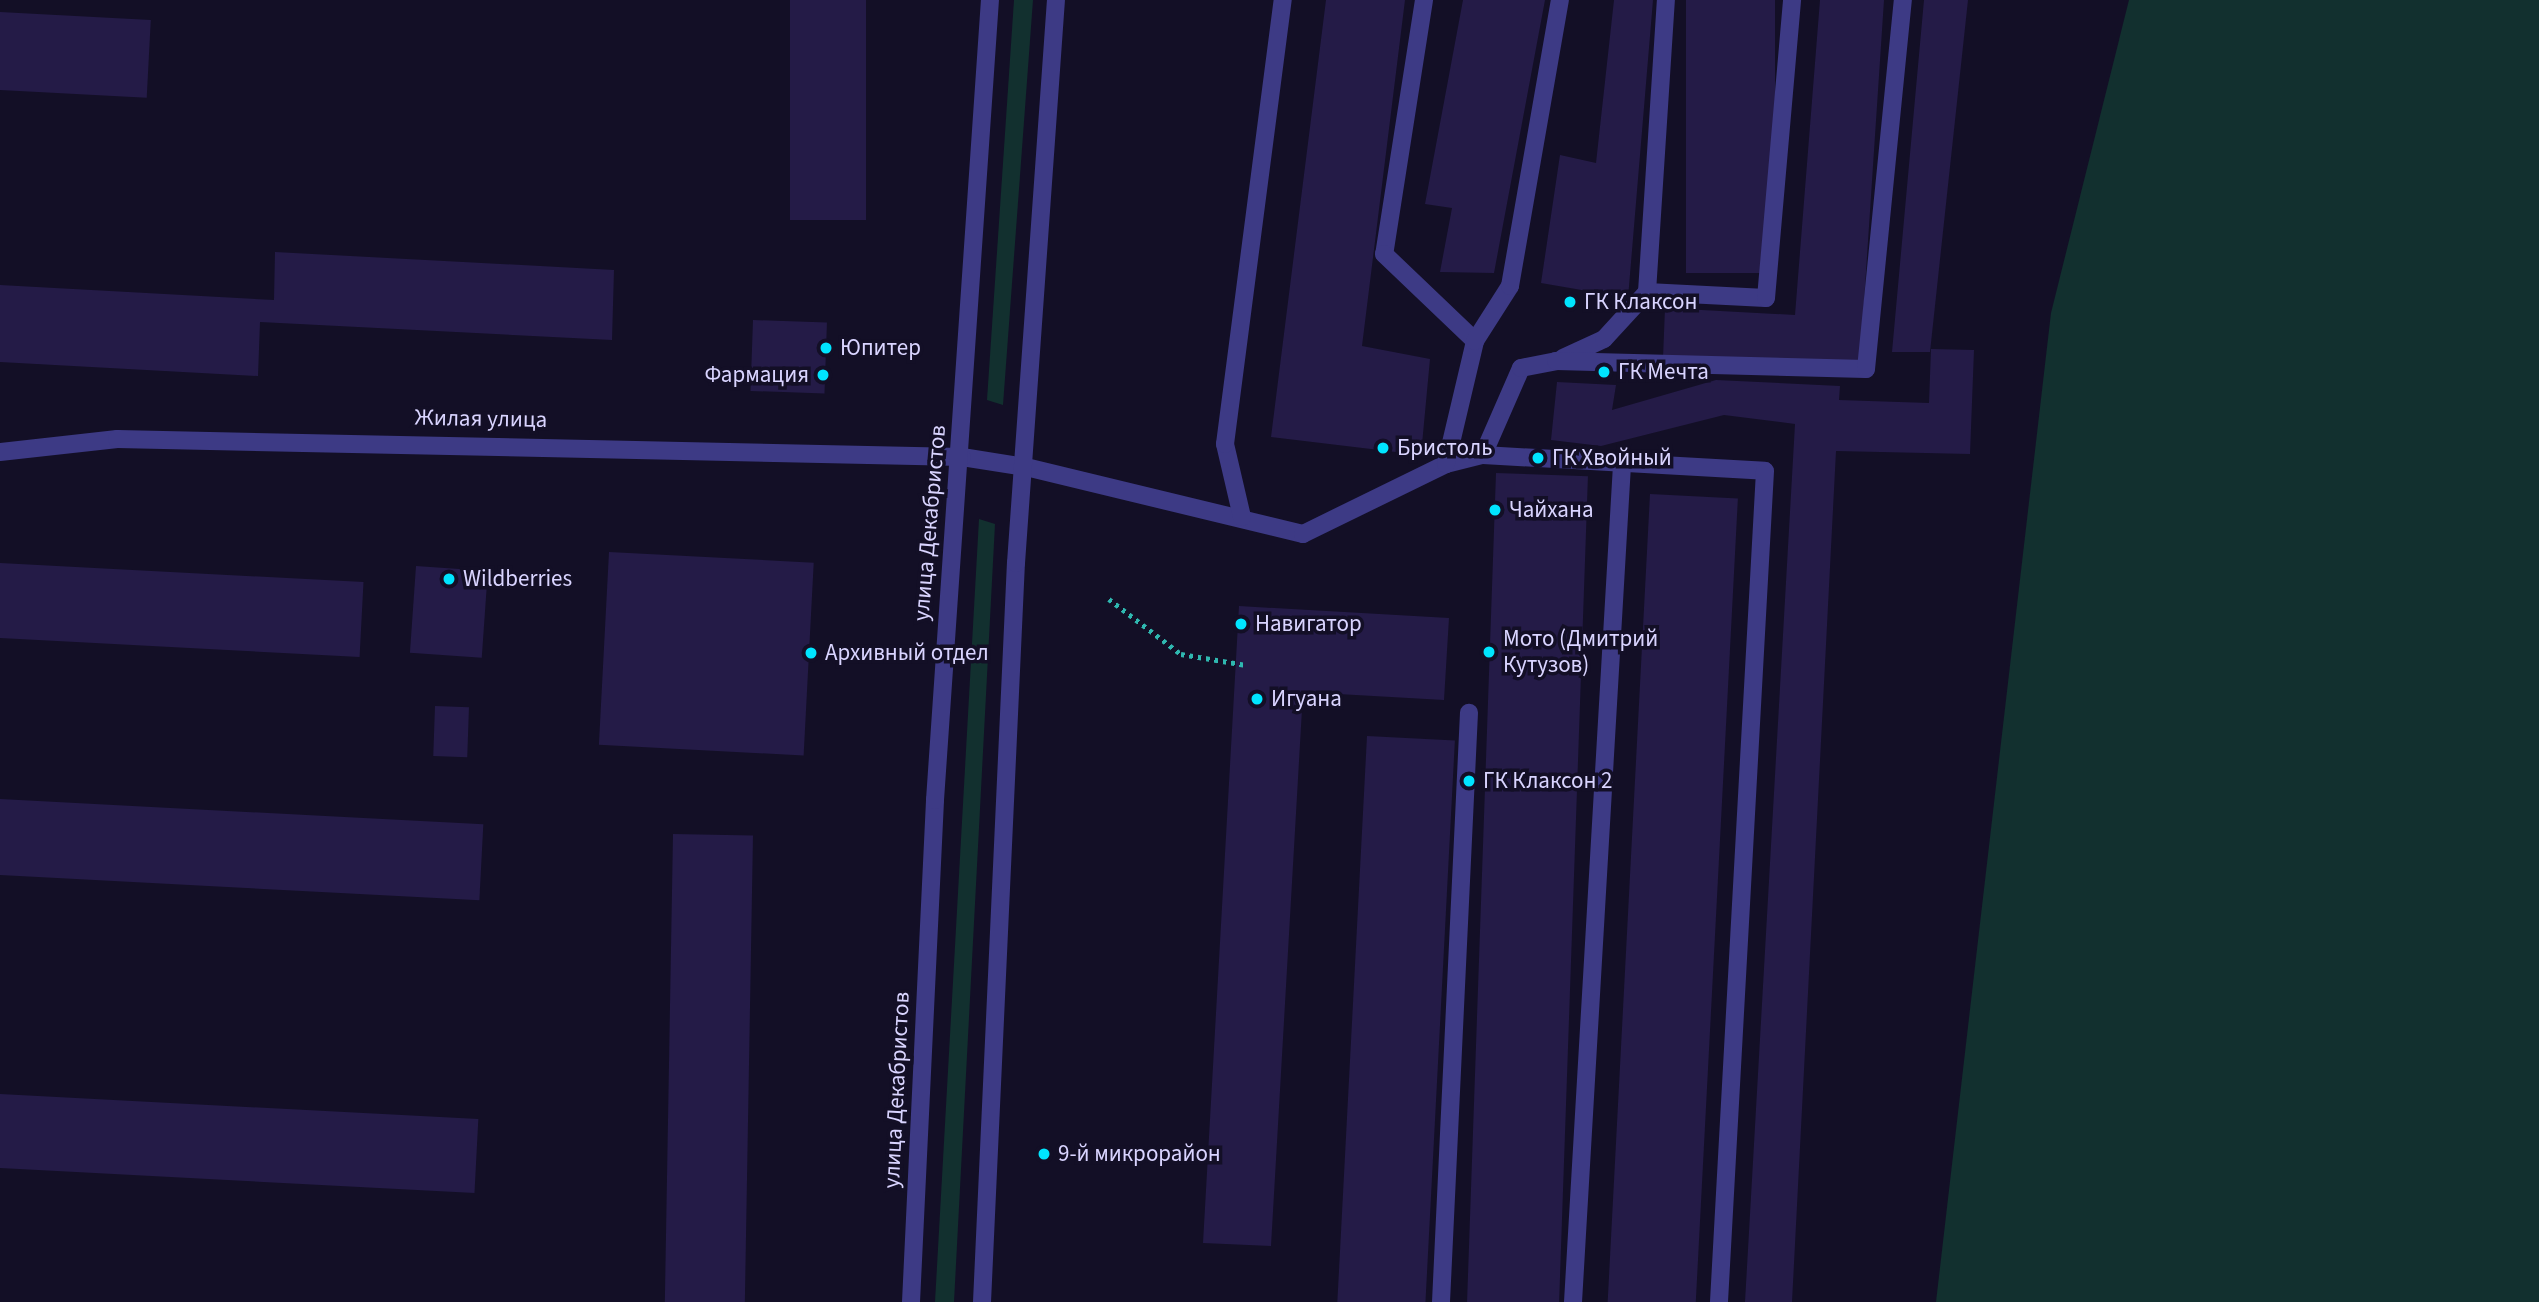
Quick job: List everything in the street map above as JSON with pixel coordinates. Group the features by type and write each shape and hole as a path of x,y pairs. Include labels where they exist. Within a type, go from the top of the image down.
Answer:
{"street":[{"name":"улица Декабристов","path":"911,1302 936,787 962,457 990,0"},
{"path":"982,1302 1026,467 1056,0"},
{"path":"1242,517 1225,444 1283,0"},
{"path":"1424,0 1384,254 1475,341"},
{"path":"1446,464 1475,341 1510,286 1560,0"},
{"path":"1556,361 1604,339 1647,292 1666,0"},
{"path":"1647,292 1766,298 1792,0"},
{"path":"1483,455 1521,368 1556,361 1866,369 1902,0"},
{"name":"Жилая улица","path":"0,453 117,439 962,457 1026,467 1242,517 1303,534 1446,464 1483,455 1765,471 1719,1302"},
{"path":"1573,1302 1622,464"},
{"path":"1441,1302 1469,713"}],"path":[{"path":"1108,599 1181,653 1246,665"}],"green space":[{"path":"1014,0 1033,0 1003,405 987,400"},
{"path":"2129,0 2539,0 2539,1302 1936,1302 2051,313"},
{"path":"979,519 995,524 954,1302 935,1302"}],"building":[{"path":"790,0 866,0 866,220 790,220"},
{"path":"1326,0 1405,0 1362,346 1430,359 1421,455 1271,437"},
{"path":"1463,0 1545,0 1494,273 1440,272 1452,208 1425,204"},
{"path":"1614,0 1653,0 1628,298 1541,283 1560,155 1596,163"},
{"path":"1686,0 1775,0 1775,273 1686,273"},
{"path":"1820,0 1884,0 1860,362 1663,358 1665,308 1795,315"},
{"path":"1924,0 1968,0 1930,352 1892,352"},
{"path":"0,12 151,20 147,98 0,90"},
{"path":"275,252 614,270 612,340 260,322 258,376 0,362 0,285 274,300"},
{"path":"753,320 827,323 824,394 751,391"},
{"path":"1931,349 1974,350 1970,454 1836,451 1792,1302 1745,1302 1795,424 1724,415 1601,446 1551,440 1557,382 1616,385 1612,410 1716,380 1840,386 1839,400 1929,403"},
{"path":"1496,473 1588,476 1559,1302 1467,1302"},
{"path":"1650,494 1738,499 1696,1302 1608,1302"},
{"path":"609,552 814,563 804,755 599,745"},
{"path":"0,563 364,582 360,657 0,638"},
{"path":"416,566 488,571 482,658 410,653"},
{"path":"1239,606 1449,618 1444,700 1303,692 1271,1246 1203,1243"},
{"path":"435,706 469,707 467,757 433,756"},
{"path":"1367,736 1455,741 1425,1302 1337,1302"},
{"path":"0,799 483,824 479,900 0,875"},
{"path":"673,834 753,835 745,1302 665,1302"},
{"path":"0,1094 478,1119 474,1193 0,1168"}],"place":[{"name":"ГК Клаксон","path":"1570,302"},
{"name":"Юпитер","path":"826,348"},
{"name":"ГК Мечта","path":"1604,372"},
{"name":"Фармация","path":"823,375"},
{"name":"Бристоль","path":"1383,448"},
{"name":"ГК Хвойный","path":"1538,458"},
{"name":"Чайхана","path":"1495,510"},
{"name":"Wildberries","path":"449,579"},
{"name":"Навигатор","path":"1241,624"},
{"name":"Мото (Дмитрий Кутузов)","path":"1489,652"},
{"name":"Архивный отдел","path":"811,653"},
{"name":"Игуана","path":"1257,699"},
{"name":"ГК Клаксон 2","path":"1469,781"},
{"name":"9-й микрорайон","path":"1044,1154"}]}
